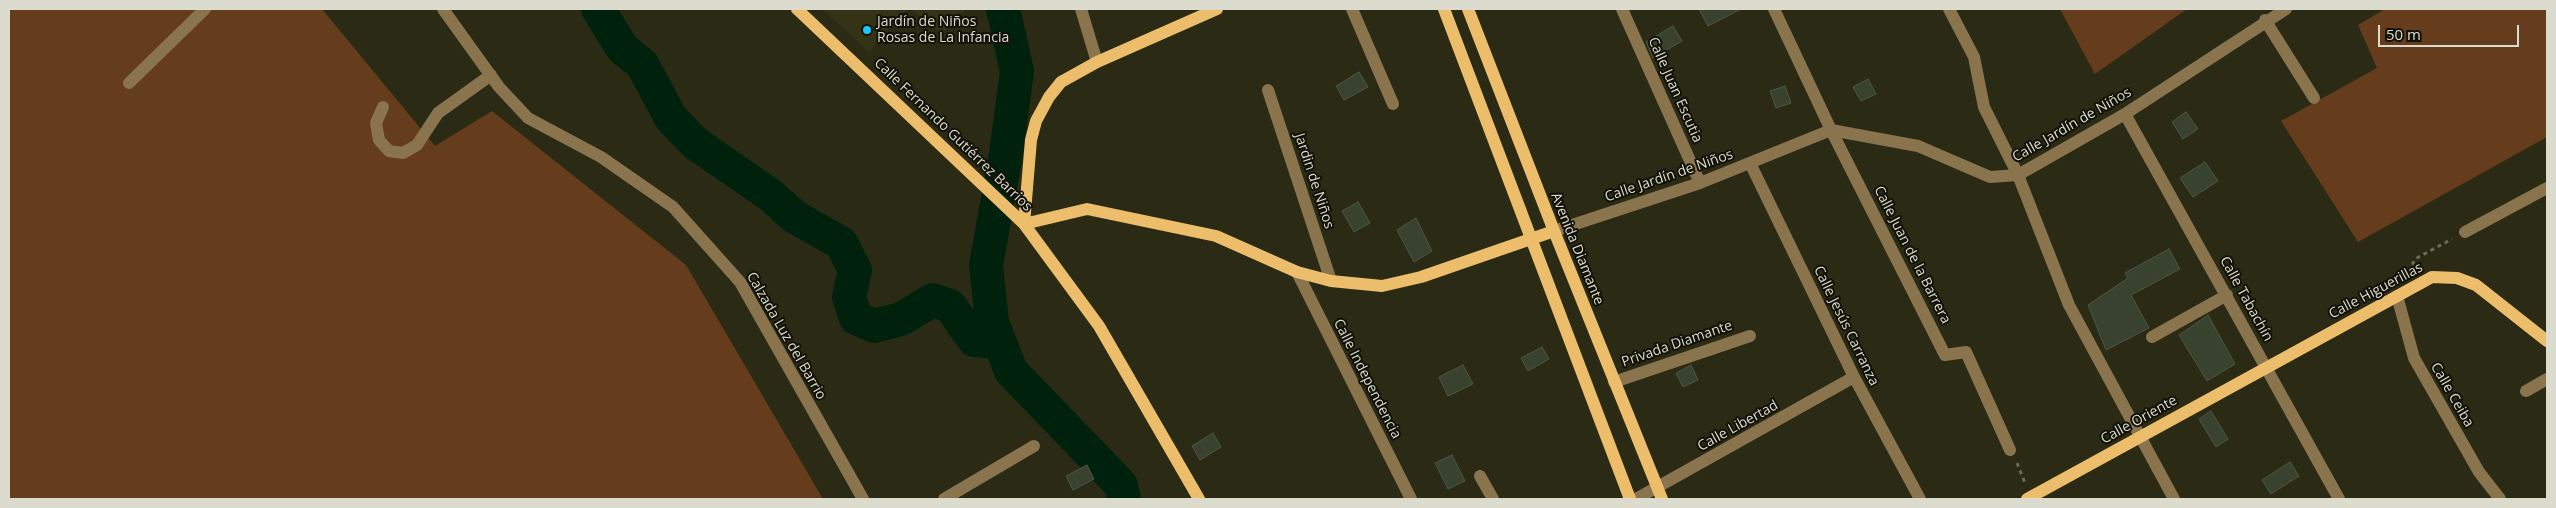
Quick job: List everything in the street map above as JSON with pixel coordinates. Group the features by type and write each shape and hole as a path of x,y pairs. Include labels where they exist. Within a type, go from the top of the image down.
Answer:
{"main road":[{"name":"Calle Fernando Gutiérrez Barrios","path":"797,9 1024,224 1099,326 1199,499"},
{"path":"1024,224 1032,140 1036,121 1049,97 1062,82 1097,62 1217,9"},
{"path":"1444,9 1630,499"},
{"name":"Avenida Diamante","path":"1468,9 1554,231 1660,494"},
{"name":"Calle Jardín de Niños","path":"1024,224 1087,210 1216,236 1296,272 1331,280 1382,286 1421,277 1554,231"},
{"name":"Calle Higuerillas","path":"2267,366 2432,277 2457,278 2476,285 2547,341"},
{"name":"Calle Oriente","path":"2029,498 2267,366"}],"street":[{"path":"130,83 205,9"},
{"name":"Calzada Luz del Barrio","path":"443,9 491,75 528,118 601,157 673,207 740,282 863,499"},
{"path":"1081,9 1097,62"},
{"path":"1352,9 1393,104"},
{"name":"Calle Juan Escutia","path":"1622,9 1700,183"},
{"name":"Calle Juan de la Barrera","path":"1774,9 1831,130 1945,355 1966,352 2010,450"},
{"path":"1949,9 1974,56 1984,107 2018,175 2069,306 2174,499"},
{"name":"Calle Jardín de Niños","path":"1554,231 1700,183 1831,130 1918,146 1990,177 2018,175 2125,114 2265,20 2286,9"},
{"path":"2265,20 2314,98"},
{"path":"383,107 376,122 379,140 389,151 403,153 417,145 438,113 491,75"},
{"name":"Jardin de Niños","path":"1268,90 1331,280"},
{"name":"Calle Tabachín","path":"2125,114 2267,366 2339,499"},
{"name":"Calle Jesús Carranza","path":"1750,163 1854,377 1920,499"},
{"path":"2466,232 2547,188"},
{"name":"Calle Independencia","path":"1296,272 1411,499"},
{"path":"2152,337 2227,295"},
{"name":"Calle Ceiba","path":"2397,296 2414,358 2479,472 2500,499"},
{"name":"Privada Diamante","path":"1614,382 1750,336"},
{"name":"Calle Libertad","path":"1636,499 1660,494 1854,377"},
{"path":"2526,391 2547,380"},
{"path":"944,499 1034,446"},
{"path":"1480,476 1493,499"}],"path":[{"path":"2397,296 2415,259 2466,232"},
{"path":"2010,450 2029,498"}],"shaded area":[{"path":"9,9 322,9 435,146 492,111 686,265 823,499 9,499"},
{"name":"Jardín de Niños Rosas de La Infancia","path":"822,9 907,9 869,52"},
{"name":"Jardín de Niños Rosas de La Infancia","path":"911,9 966,9 942,34"},
{"path":"2060,9 2187,9 2095,74"},
{"path":"2385,9 2547,9 2547,137 2358,242 2281,121 2377,68 2358,25"}],"building":[{"path":"1699,9 1741,9 1708,26"},
{"path":"1673,26 1682,41 1653,58 1646,42"},
{"path":"1359,72 1368,87 1344,100 1336,86"},
{"path":"1868,79 1876,94 1861,101 1853,87"},
{"path":"1785,86 1791,103 1776,108 1770,91"},
{"path":"2186,112 2198,129 2183,139 2172,122"},
{"path":"2205,162 2218,181 2193,197 2180,178"},
{"path":"1358,202 1370,223 1354,232 1342,211"},
{"path":"1416,218 1432,251 1414,262 1397,230"},
{"path":"2169,249 2180,269 2131,295 2149,328 2106,350 2088,305 2128,278 2125,273"},
{"path":"2208,315 2235,364 2207,381 2179,335"},
{"path":"1542,347 1549,359 1528,371 1521,358"},
{"path":"1463,365 1473,384 1448,396 1439,377"},
{"path":"1691,365 1698,380 1683,387 1676,373"},
{"path":"2211,411 2228,439 2216,447 2199,419"},
{"path":"1213,433 1221,447 1200,460 1192,446"},
{"path":"1452,455 1465,481 1448,489 1435,463"},
{"path":"2290,462 2299,476 2271,494 2262,480"},
{"path":"1087,465 1094,479 1073,490 1066,476"}],"waterway":[{"path":"598,9 623,49 642,64 671,118 695,143 769,194 795,217 841,243 855,270 849,297 856,318 874,326 901,319 933,300 950,306 974,340 999,342"},
{"path":"1003,9 1017,71 1006,154 986,265 992,322 1011,371 1121,485 1124,499"}],"place":[{"name":"Jardín de Niños Rosas de La Infancia","path":"867,30"}]}
